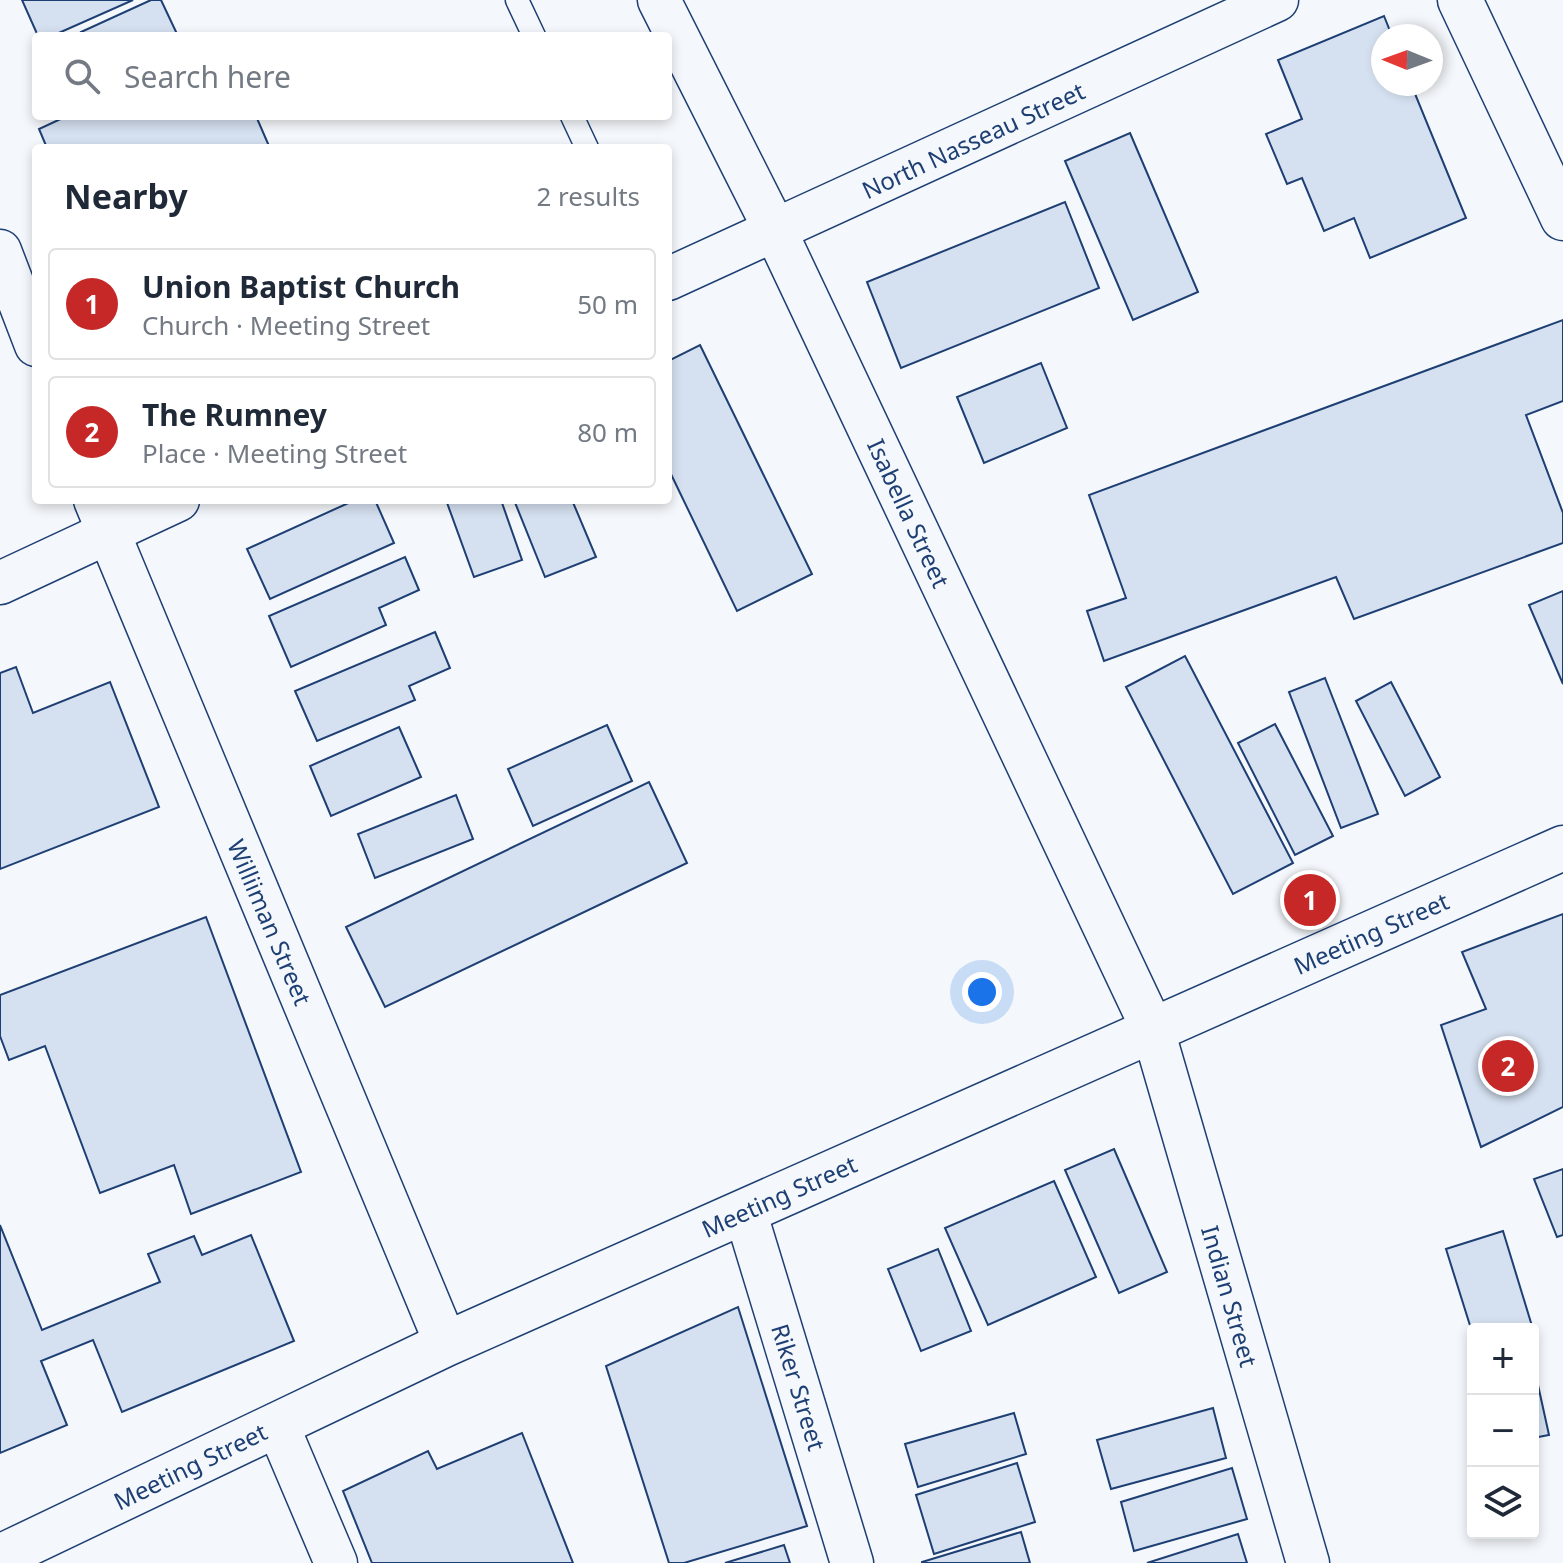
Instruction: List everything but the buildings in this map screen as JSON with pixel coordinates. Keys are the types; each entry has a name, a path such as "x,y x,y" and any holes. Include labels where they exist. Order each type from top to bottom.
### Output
{"main road":[{"path":"1460,0 1563,218"},
{"name":"Meeting Street","path":"0,1557 446,1344 1563,848"}],"street":[{"name":"Isabella Street","path":"659,0 775,230 1153,1030"},
{"name":"North Nasseau Street","path":"672,277 1277,0"},
{"path":"0,251 32,335"},
{"path":"0,583 102,516 159,504"},
{"name":"Williiman Street","path":"102,516 446,1344"},
{"name":"Indian Street","path":"1153,1030 1308,1563"},
{"name":"Riker Street","path":"745,1211 852,1563"},
{"path":"277,1424 336,1563"}],"lane":[{"path":"517,0 532,32"},
{"path":"574,120 585,144"}],"place":[{"name":"Union Baptist Church","path":"1310,900"},
{"name":"The Rumney","path":"1508,1066"}]}
